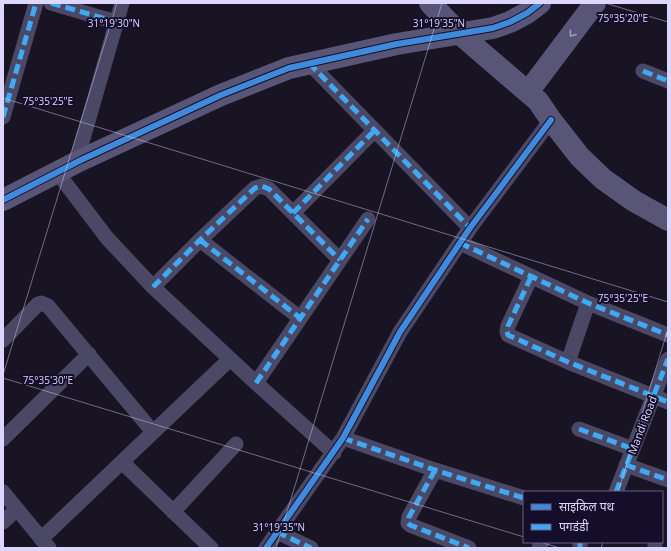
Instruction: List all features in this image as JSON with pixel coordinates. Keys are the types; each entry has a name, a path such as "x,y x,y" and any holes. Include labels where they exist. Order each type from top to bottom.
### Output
{"street":[{"path":"3,117 36,3"},
{"path":"50,3 116,22"},
{"path":"122,3 66,167 107,238 154,287 230,359 334,453"},
{"path":"430,3 460,34 538,101 580,157 603,179 634,201 668,220"},
{"path":"3,200 66,167 221,95 289,68 397,44 493,28 510,22 527,13 540,3"},
{"path":"528,92 595,3"},
{"path":"309,63 470,228"},
{"path":"643,71 668,81"},
{"path":"266,548 334,453 400,332 470,228 551,120"},
{"path":"293,213 374,131"},
{"path":"154,287 200,240 255,188 262,186 269,188 340,260"},
{"path":"256,383 368,219"},
{"path":"200,240 300,318"},
{"path":"460,243 531,278 668,335"},
{"path":"531,278 508,326 508,335 568,362 668,402"},
{"path":"3,340 38,304 42,303 48,306 153,432"},
{"path":"568,362 588,303"},
{"path":"3,439 89,354"},
{"path":"3,492 45,543 122,462 230,359"},
{"name":"Mandi Road","path":"616,491 668,359"},
{"path":"579,429 633,448"},
{"path":"343,438 435,470 523,498"},
{"path":"174,512 236,444"},
{"path":"122,462 210,548"},
{"path":"626,465 668,480"},
{"path":"435,470 409,517 408,523 469,548"},
{"path":"3,522 17,510"},
{"path":"277,532 311,548"}],"marked path":[{"path":"3,117 36,3"},
{"path":"51,3 116,22"},
{"path":"309,63 470,228"},
{"path":"643,71 668,81"},
{"path":"293,213 374,131"},
{"path":"153,287 255,188 262,186 269,189 340,260"},
{"path":"256,383 368,219"},
{"path":"200,240 300,318"},
{"path":"460,243 588,303 668,335"},
{"path":"531,277 508,326 508,335 568,362 668,402"},
{"path":"616,491 668,359"},
{"path":"579,429 633,449"},
{"path":"343,438 435,470 523,498"},
{"path":"626,465 668,480"},
{"path":"435,470 409,517 408,523 469,548"},
{"path":"277,532 311,548"},
{"path":"580,543 580,548"}],"cycle path":[{"path":"3,200 81,160 221,95 289,68 397,44 493,28 510,22 527,13 540,3"},
{"path":"266,548 343,438 400,332 470,228 551,120"}]}
